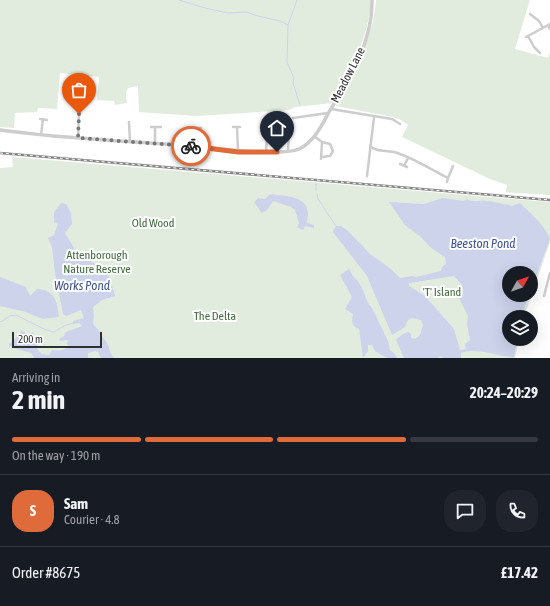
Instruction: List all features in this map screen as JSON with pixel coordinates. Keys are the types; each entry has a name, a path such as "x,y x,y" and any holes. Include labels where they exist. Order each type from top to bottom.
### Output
{"street":[{"name":"Meadow Lane","path":"288,151 300,148 314,136 352,74 370,25 372,0"},
{"path":"530,14 539,21 543,28"},
{"path":"540,53 527,37 549,25 550,29"},
{"path":"78,138 80,91"},
{"path":"293,118 297,115 330,111 374,116 392,120 400,124"},
{"path":"367,176 374,116"},
{"path":"41,135 43,119"},
{"path":"129,122 130,143"},
{"path":"155,144 153,127 161,127"},
{"path":"238,152 235,127 240,127"},
{"path":"187,128 201,128"},
{"path":"196,147 197,128"},
{"path":"0,130 41,135 196,147 238,152 288,151 289,132"},
{"path":"266,152 267,136"},
{"path":"314,136 322,142 330,144 333,151 330,156 321,158 322,142"},
{"path":"370,146 373,149 392,151 448,178"},
{"path":"404,166 408,158"},
{"path":"400,164 407,167"},
{"path":"448,182 453,166"},
{"path":"544,296 550,273"}],"green space":[{"path":"0,0 371,0 367,27 363,41 334,103 295,107 289,110 196,116 139,112 138,86 128,88 126,94 127,103 115,105 114,101 97,100 99,77 60,73 57,109 38,108 37,112 15,113 14,128 0,127"},
{"path":"376,0 530,0 515,49 548,58 550,52 550,195 506,192 507,185 490,179 402,137 408,125 401,120 393,117 336,106 367,42"},
{"name":"Attenborough Nature Reserve","path":"12,157 550,202 550,242 538,277 538,266 502,266 502,302 529,302 526,310 502,310 502,346 518,346 515,358 0,358 0,168 13,167"}],"water":[{"path":"270,194 287,196 303,203 307,207 307,223 314,225 314,228 305,226 303,230 297,227 299,223 295,210 291,207 273,201 267,210 262,213 254,202 258,198 265,199"},
{"name":"Beeston Pond","path":"443,198 464,201 467,199 474,201 489,201 511,206 520,203 537,220 550,239 538,271 538,266 502,266 502,302 526,302 524,310 502,310 502,346 516,346 514,357 467,351 461,353 461,358 443,358 441,356 438,358 404,358 396,340 403,334 409,332 411,334 411,338 415,339 420,335 423,325 421,320 412,318 408,320 405,327 392,335 367,276 333,232 336,226 341,226 348,231 370,254 391,269 400,278 412,276 416,277 441,271 442,267 446,264 445,257 430,247 421,237 405,225 389,202 424,204","holes":["454,276 462,285 463,291 457,294 468,316 467,324 470,340 465,344 466,349 460,350 454,329 425,296 409,286 409,283"]},
{"name":"Works Pond","path":"61,203 66,204 71,213 72,224 65,233 76,251 108,271 115,296 102,300 93,307 93,324 101,333 114,358 101,358 98,352 95,351 88,353 88,358 34,358 31,353 9,345 21,331 25,332 27,336 33,332 38,341 37,349 42,354 49,355 52,350 66,349 68,345 66,343 69,341 60,341 59,339 64,336 66,332 82,326 79,323 73,324 73,321 84,318 81,310 66,316 63,314 55,273 52,247 48,238 54,235 58,224 54,222 54,212"},
{"path":"349,269 363,290 368,303 372,308 388,341 390,350 397,358 388,358 383,356 375,351 372,345 368,345 368,351 363,358 359,329 354,326 352,321 353,314 345,309 352,297 340,275"},
{"name":"Works Pond","path":"0,277 26,287 30,296 37,289 51,294 56,301 59,317 43,319 26,312 0,306"}],"waterway":[{"path":"179,0 228,13 246,12 280,21 288,25"},
{"path":"297,0 288,25 287,62 294,78 293,83 300,105"},
{"path":"316,185 316,191"},
{"path":"317,194 318,199 336,226"},
{"path":"0,321 1,322 10,316 16,315 46,330 54,332 73,323"}],"railway":[{"path":"0,153 550,200"}],"way so far":[{"path":"79,114 78,138 142,144 191,146"}],"route":[{"path":"191,146 238,152 277,152"}],"park label":[{"name":"Old Wood","path":"153,223"},
{"name":"'T' Island","path":"442,292"},
{"name":"The Delta","path":"215,316"}]}
